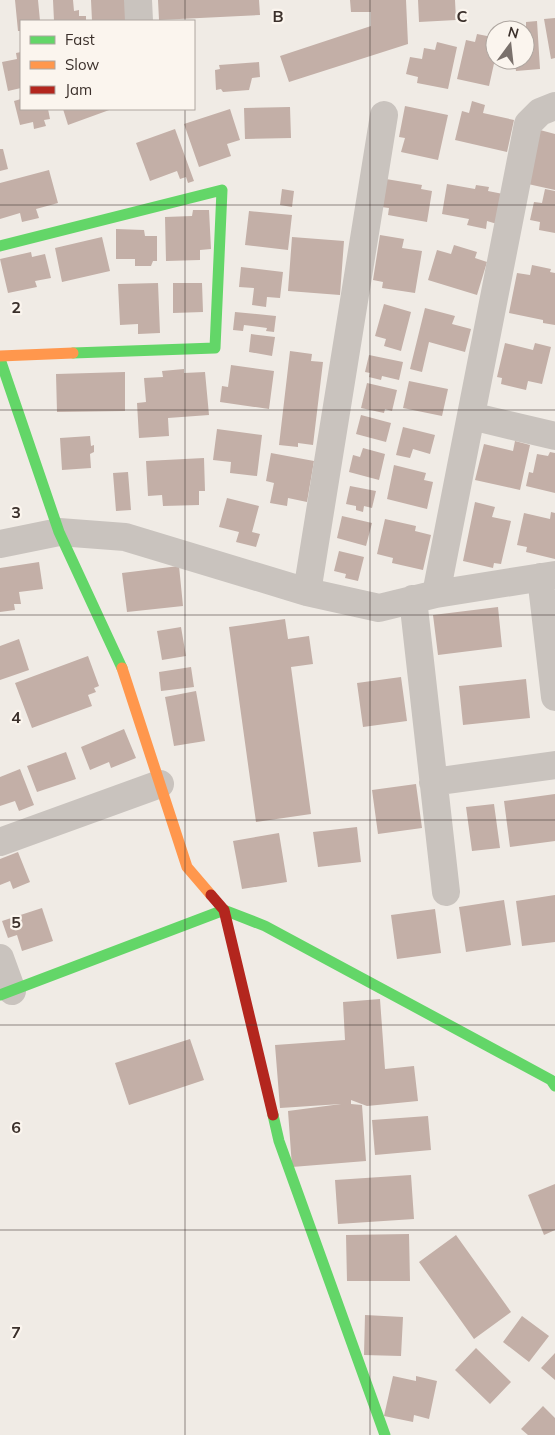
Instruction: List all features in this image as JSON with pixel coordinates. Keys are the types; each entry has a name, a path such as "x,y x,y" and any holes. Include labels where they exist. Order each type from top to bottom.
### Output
{"street":[{"path":"138,0 139,20"},
{"path":"446,892 433,782 425,597 471,416 528,124 540,112 555,106"},
{"path":"306,592 384,115"},
{"path":"0,246 222,190 215,348 0,357 5,388 59,532 120,663 188,867 224,910 279,1141 385,1435"},
{"path":"471,416 555,436"},
{"path":"0,544 59,532 125,537 306,592 379,608 425,597 548,576 555,697"},
{"path":"433,782 555,765"},
{"path":"0,842 160,784"},
{"path":"0,958 6,993 224,910 265,926 551,1080 555,1086"}],"building":[{"path":"15,0 38,0 40,20 20,20 20,31 18,31"},
{"path":"53,0 73,0 74,11 79,10 79,16 86,16 86,20 54,20"},
{"path":"91,0 125,0 127,20 92,20"},
{"path":"158,0 259,0 260,15 159,20"},
{"path":"350,0 406,0 408,44 289,82 280,56 371,26 371,12 351,12"},
{"path":"418,0 455,0 456,20 419,22"},
{"path":"555,18 555,58 551,59 544,19"},
{"path":"535,21 537,21 540,69 535,69"},
{"path":"477,34 485,36 485,70 493,70 489,86 457,79 466,40 475,42"},
{"path":"437,42 457,47 448,89 417,83 418,77 406,74 410,57 422,59 424,48 435,50"},
{"path":"20,52 20,88 8,91 2,62 17,59 16,53"},
{"path":"259,62 260,77 252,78 249,90 223,92 221,89 216,90 215,70 220,69 219,65"},
{"path":"20,99 20,110 48,110 50,119 44,120 46,126 34,129 33,122 20,125 14,101"},
{"path":"472,101 485,105 483,113 514,120 507,152 455,140 462,111 469,113"},
{"path":"405,106 448,115 438,160 401,152 405,138 399,137"},
{"path":"290,107 291,138 245,139 244,108"},
{"path":"230,109 240,140 227,144 231,156 199,167 184,124"},
{"path":"63,110 109,110 68,125"},
{"path":"175,129 194,181 188,183 186,177 180,179 177,171 150,181 136,143"},
{"path":"540,130 555,134 555,190 528,184"},
{"path":"0,149 3,149 8,169 0,171"},
{"path":"49,170 58,203 36,209 39,218 22,222 20,213 0,219 0,183"},
{"path":"386,179 422,185 421,189 432,191 427,222 388,215 389,208 381,207"},
{"path":"447,184 475,189 476,185 489,187 488,191 503,194 497,224 487,221 486,229 467,225 469,219 442,214"},
{"path":"282,189 294,191 292,207 280,205"},
{"path":"545,189 555,191 555,233 539,230 540,222 530,220 534,202 542,203"},
{"path":"193,210 209,210 211,249 200,250 200,260 166,261 165,217 192,216"},
{"path":"249,211 292,215 288,250 245,245"},
{"path":"116,229 144,230 145,236 157,236 157,261 153,261 151,266 135,266 135,259 116,259"},
{"path":"380,235 404,239 402,248 422,251 415,293 382,288 383,282 373,280"},
{"path":"102,237 110,271 62,282 55,248"},
{"path":"292,237 344,241 340,295 288,291"},
{"path":"454,245 477,252 475,258 487,262 477,295 428,280 437,250 451,254"},
{"path":"31,252 32,257 45,254 51,278 35,281 37,287 8,293 0,259"},
{"path":"532,265 551,269 550,272 555,273 555,325 543,323 543,320 509,313 517,273 530,275"},
{"path":"241,267 283,272 280,298 267,297 266,307 252,305 254,288 239,287"},
{"path":"158,283 160,333 138,334 138,324 120,325 118,284"},
{"path":"173,283 202,283 203,312 173,313"},
{"path":"384,304 411,312 401,351 384,346 386,339 375,336"},
{"path":"425,308 455,316 452,324 471,329 465,352 429,342 422,372 410,369"},
{"path":"235,312 276,316 274,332 266,331 267,328 244,325 243,331 233,330"},
{"path":"251,334 275,337 272,356 249,352"},
{"path":"505,343 533,350 535,343 551,347 542,384 528,381 526,390 501,384 502,378 497,377"},
{"path":"290,351 312,354 311,361 323,362 313,445 298,443 298,447 279,445"},
{"path":"369,355 403,362 399,380 382,376 381,380 369,377 370,373 365,372"},
{"path":"231,365 274,371 269,409 220,402 222,386 228,387"},
{"path":"184,369 184,373 205,372 209,415 168,418 169,436 139,438 137,403 146,402 144,378 163,377 162,371"},
{"path":"125,372 125,411 57,412 56,374"},
{"path":"409,381 448,389 442,416 403,408"},
{"path":"367,383 397,390 392,411 385,409 384,413 361,408"},
{"path":"361,415 391,423 386,442 356,434"},
{"path":"403,427 435,435 430,454 413,449 410,458 396,455"},
{"path":"217,429 262,435 257,476 230,473 231,462 213,460"},
{"path":"90,436 91,446 94,445 94,452 90,454 91,468 62,470 60,438"},
{"path":"515,441 530,445 520,490 475,480 484,444 513,451"},
{"path":"363,448 385,454 379,480 349,472 353,455 360,457"},
{"path":"550,452 555,453 555,493 526,486 529,472 533,473 537,454 548,456"},
{"path":"271,453 314,461 307,502 288,498 287,506 270,503 274,483 266,481"},
{"path":"204,458 205,491 199,491 199,505 163,506 162,495 148,496 146,461"},
{"path":"394,465 426,473 424,480 433,482 427,509 387,499"},
{"path":"128,472 131,510 116,511 113,473"},
{"path":"350,486 376,491 372,508 364,506 363,512 356,510 356,506 346,504"},
{"path":"227,498 259,506 252,532 260,534 256,547 236,542 239,532 219,527"},
{"path":"475,502 495,507 492,517 511,521 501,564 494,563 493,568 463,561"},
{"path":"551,512 555,513 555,559 526,552 527,547 517,545 524,513 550,519"},
{"path":"342,516 372,523 366,546 337,538"},
{"path":"385,519 416,526 415,531 431,535 423,570 392,563 393,558 377,554"},
{"path":"339,551 364,557 358,581 345,578 346,574 334,571"},
{"path":"39,562 43,589 19,592 21,604 14,604 15,610 0,612 0,568"},
{"path":"179,566 183,606 127,612 122,573"},
{"path":"498,607 502,647 438,655 433,615"},
{"path":"285,619 288,639 309,636 313,664 291,667 311,814 256,822 229,627"},
{"path":"181,627 186,656 162,660 157,631"},
{"path":"19,639 29,670 0,680 0,646"},
{"path":"88,656 99,686 94,688 96,692 88,695 92,706 32,728 15,683"},
{"path":"191,667 194,687 161,691 159,672"},
{"path":"401,677 407,721 363,727 357,683"},
{"path":"526,679 530,718 463,725 459,686"},
{"path":"196,691 205,741 174,746 165,697"},
{"path":"124,729 136,758 111,768 109,762 90,770 81,747"},
{"path":"66,752 76,779 37,792 27,766"},
{"path":"20,769 34,805 19,811 15,801 0,806 0,777"},
{"path":"416,784 422,828 378,834 372,790"},
{"path":"555,794 555,841 510,847 504,801"},
{"path":"494,804 500,848 472,851 466,807"},
{"path":"357,827 361,862 318,867 313,832"},
{"path":"279,833 287,882 242,889 233,841"},
{"path":"18,852 30,882 13,889 10,881 0,885 0,859"},
{"path":"555,895 555,942 522,946 516,901"},
{"path":"504,900 511,945 466,952 459,907"},
{"path":"42,908 53,941 22,951 17,935 8,938 2,921"},
{"path":"435,909 441,953 397,959 391,915"},
{"path":"380,999 385,1069 414,1066 418,1101 367,1106 351,1100 351,1104 362,1105 366,1161 292,1167 288,1111 341,1104 280,1108 275,1045 345,1040 343,1002"},
{"path":"190,1039 204,1080 129,1105 115,1063"},
{"path":"428,1116 431,1150 375,1155 372,1120"},
{"path":"411,1175 414,1219 338,1224 335,1180"},
{"path":"555,1184 555,1230 544,1235 528,1195"},
{"path":"409,1234 410,1281 347,1281 346,1235"},
{"path":"456,1235 511,1312 474,1339 419,1262"},
{"path":"365,1315 403,1317 401,1356 364,1355"},
{"path":"522,1316 549,1336 529,1362 503,1342"},
{"path":"476,1348 511,1382 490,1404 455,1370"},
{"path":"555,1353 555,1380 541,1368"},
{"path":"393,1376 416,1381 416,1376 437,1381 429,1419 414,1415 413,1422 384,1416"},
{"path":"543,1406 555,1418 555,1435 528,1435 521,1429"}],"traffic: fast":[{"path":"0,246 222,190 215,348 73,353"},
{"path":"0,359 59,532 122,668"},
{"path":"0,995 224,910 265,926 551,1080 555,1086"},
{"path":"273,1115 279,1141 385,1435"}],"traffic: slow":[{"path":"0,356 73,353"},
{"path":"122,668 187,867 211,895"}],"traffic: jam":[{"path":"211,895 224,910 273,1115"}]}
